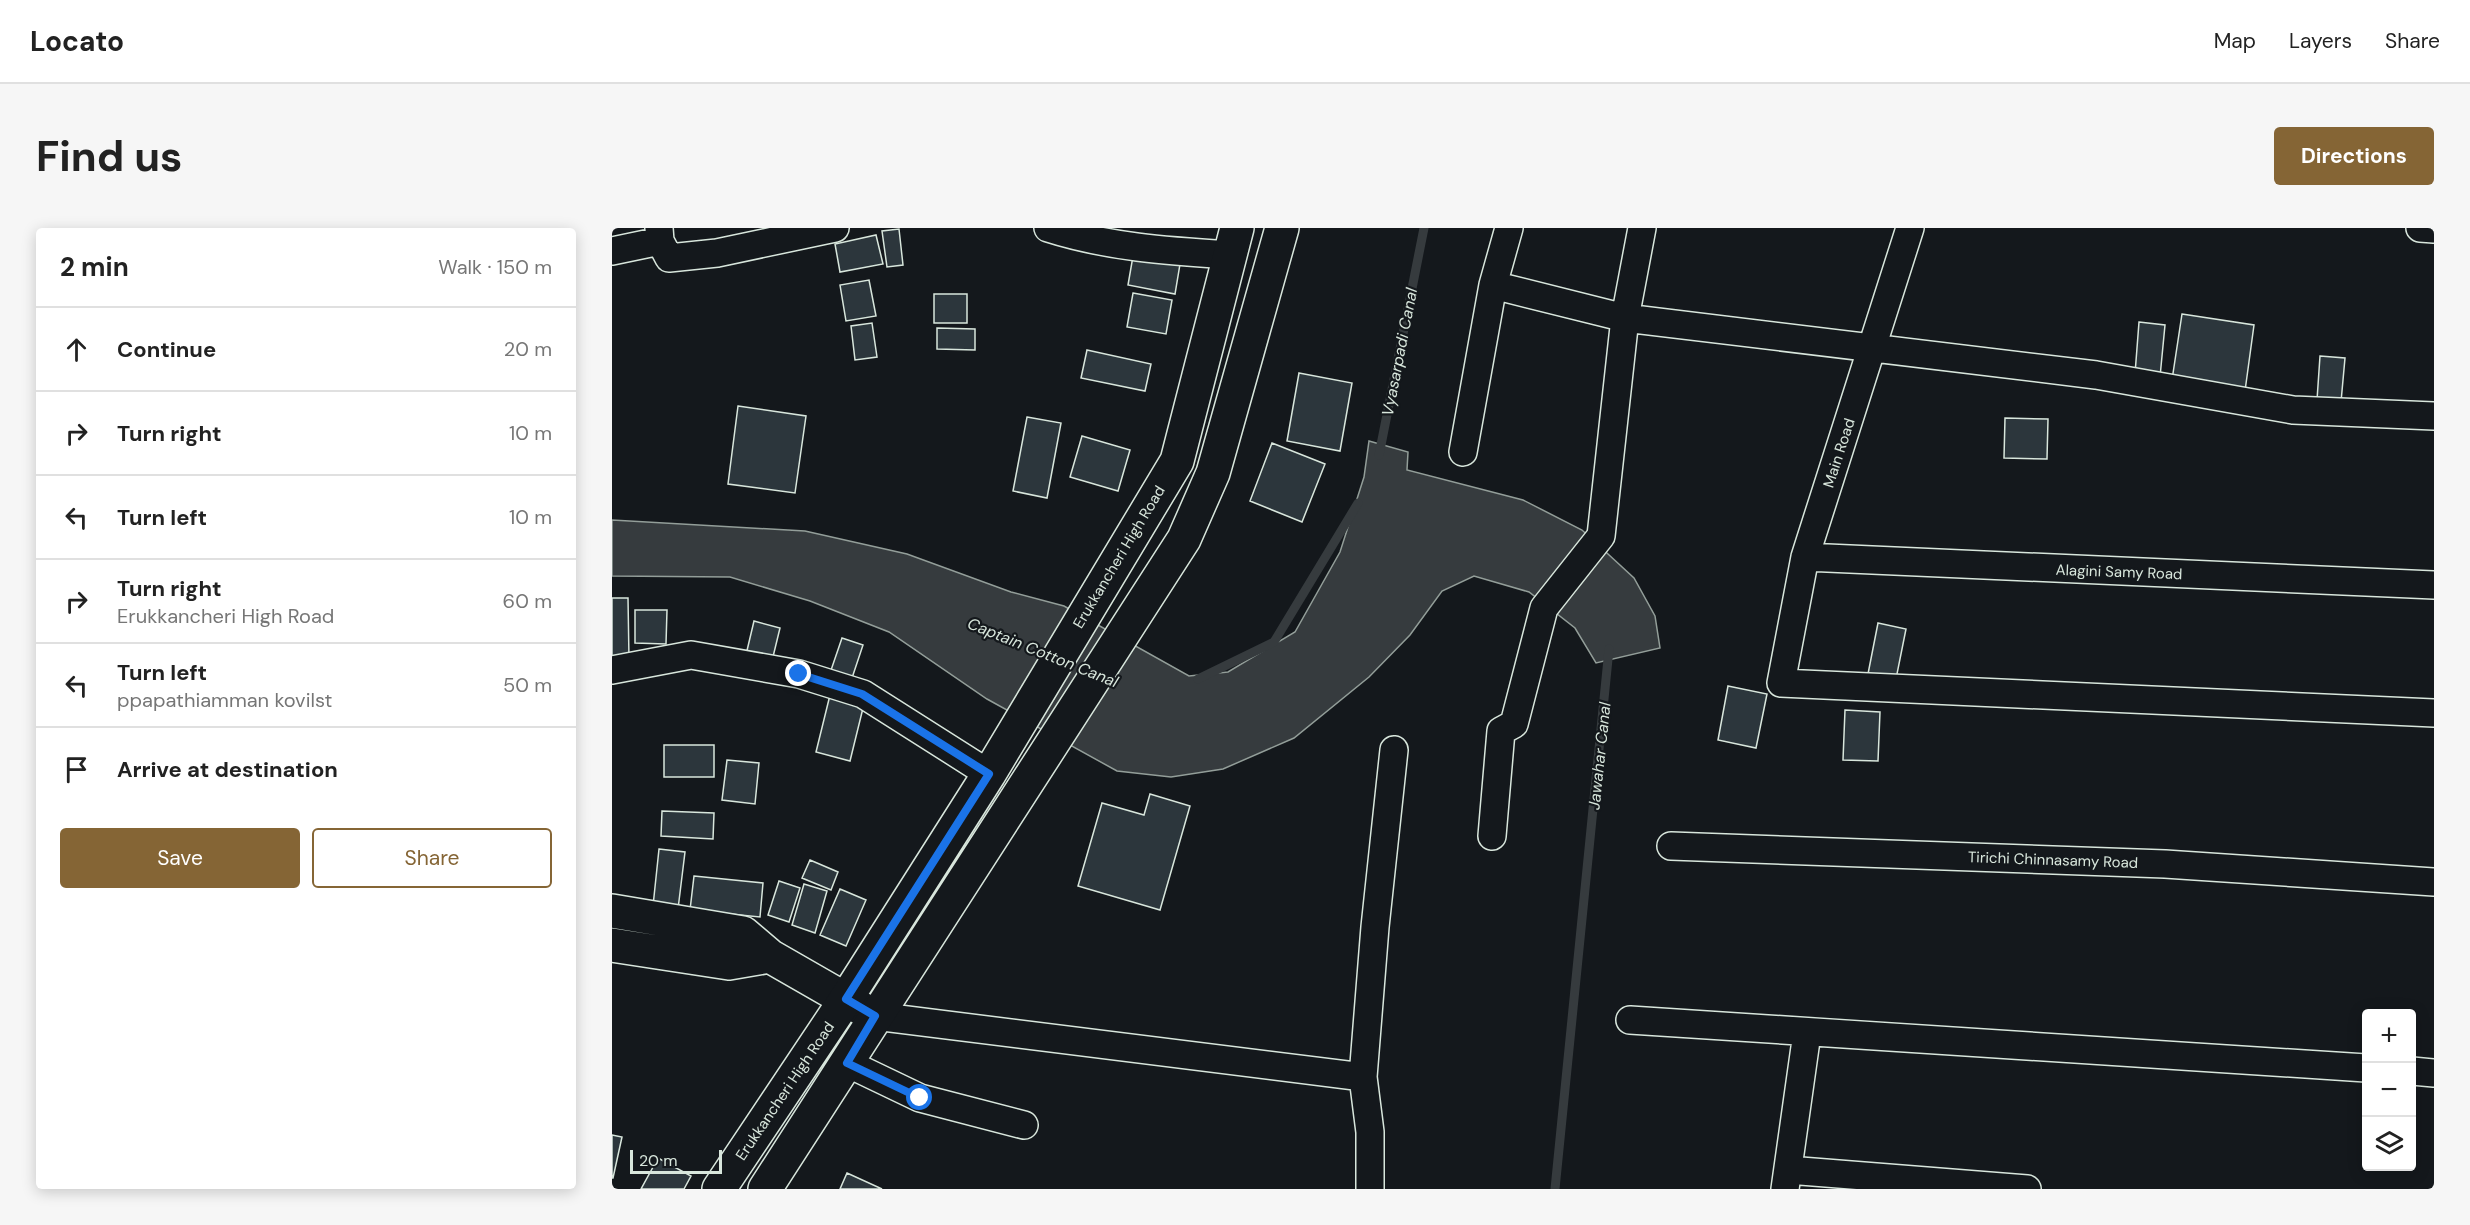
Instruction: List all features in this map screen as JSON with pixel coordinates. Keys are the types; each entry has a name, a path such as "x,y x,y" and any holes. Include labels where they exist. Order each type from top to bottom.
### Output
{"main road":[{"path":"765,1189 1184,539 1213,473 1282,228"},
{"name":"Erukkancheri High Road","path":"719,1189 846,999 993,766 1177,461 1233,241"},
{"path":"612,911 743,933 770,956 875,1016"},
{"path":"612,945 729,963 770,956"}],"street":[{"path":"612,251 659,234 669,258 717,253 835,228"},
{"path":"1048,228 1085,240 1155,251 1233,241"},
{"path":"1463,452 1493,285 1509,228"},
{"path":"1492,836 1501,731 1514,724 1544,610 1601,536 1625,318 1642,228"},
{"name":"Main Road","path":"1910,228 1805,557 1781,682 2434,713"},
{"path":"2420,228 2434,229"},
{"path":"1493,285 1625,318 2096,375 2293,410 2434,416"},
{"name":"Alagini Samy Road","path":"1805,557 2434,585"},
{"path":"612,670 691,655 799,674 862,694 993,766"},
{"path":"1370,1189 1370,1132 1363,1077 1375,927 1394,750"},
{"name":"Tirichi Chinnasamy Road","path":"1671,846 2165,864 2434,882"},
{"path":"875,1016 1363,1077"},
{"path":"1630,1020 2362,1068"},
{"path":"1807,1033 1786,1180 2027,1189"},
{"path":"847,1063 920,1098 1024,1125"},
{"path":"2416,1071 2434,1073"}],"water":[{"path":"1369,441 1408,452 1407,470 1523,500 1582,530 1634,578 1655,616 1660,648 1596,663 1575,628 1529,592 1474,576 1442,591 1410,635 1369,677 1294,738 1223,769 1171,777 1117,771 987,699 889,632 810,601 730,577 612,576 612,520 805,531 907,554 1011,592 1064,606 1189,676 1228,672 1295,632 1340,552 1364,477"}],"building":[{"path":"899,229 903,265 887,267 882,231"},
{"path":"876,235 883,264 840,272 835,244"},
{"path":"1133,256 1180,264 1175,294 1128,285"},
{"path":"869,280 876,316 846,321 840,285"},
{"path":"1133,293 1172,300 1166,334 1127,327"},
{"path":"934,294 967,294 967,323 934,323"},
{"path":"2182,314 2254,325 2245,391 2172,380"},
{"path":"2139,322 2165,325 2160,377 2135,374"},
{"path":"872,323 877,357 855,360 851,326"},
{"path":"937,328 975,329 975,350 937,349"},
{"path":"1087,350 1151,364 1145,391 1081,378"},
{"path":"2320,356 2345,358 2341,402 2317,400"},
{"path":"1299,373 1352,383 1340,451 1287,441"},
{"path":"738,406 806,416 795,493 728,484"},
{"path":"1027,417 1061,423 1047,498 1013,491"},
{"path":"2005,418 2048,419 2047,459 2004,458"},
{"path":"1082,436 1130,450 1118,491 1070,477"},
{"path":"1272,443 1325,464 1302,522 1250,501"},
{"path":"612,598 628,598 629,659 612,660"},
{"path":"635,610 667,610 666,644 635,643"},
{"path":"754,621 780,628 771,665 745,659"},
{"path":"1878,623 1906,629 1895,684 1867,679"},
{"path":"842,638 863,645 850,684 829,676"},
{"path":"1728,686 1767,694 1756,748 1718,740"},
{"path":"830,695 864,704 850,761 816,752"},
{"path":"1845,710 1880,712 1878,761 1843,760"},
{"path":"664,745 714,745 714,777 664,777"},
{"path":"727,760 759,763 755,804 722,800"},
{"path":"1150,794 1190,806 1160,910 1078,886 1102,803 1144,815"},
{"path":"662,811 714,813 713,839 661,836"},
{"path":"659,849 685,852 678,909 653,906"},
{"path":"810,860 838,872 831,890 802,878"},
{"path":"694,876 763,883 760,917 690,910"},
{"path":"779,881 800,888 789,922 768,915"},
{"path":"804,884 827,891 815,933 792,925"},
{"path":"840,889 866,900 846,946 820,935"},
{"path":"612,1135 622,1137 613,1178 612,1178"},
{"path":"658,1158 691,1176 684,1189 641,1189"},
{"path":"847,1173 882,1189 840,1189"}],"waterway":[{"name":"Vyasarpadi Canal","path":"1379,455 1424,228"},
{"name":"Captain Cotton Canal","path":"1198,679 1274,642 1358,503"},
{"name":"Jawahar Canal","path":"1555,1189 1609,649"}],"route":[{"path":"799,674 862,694 989,774 846,999 875,1016 847,1063 920,1098"}]}
